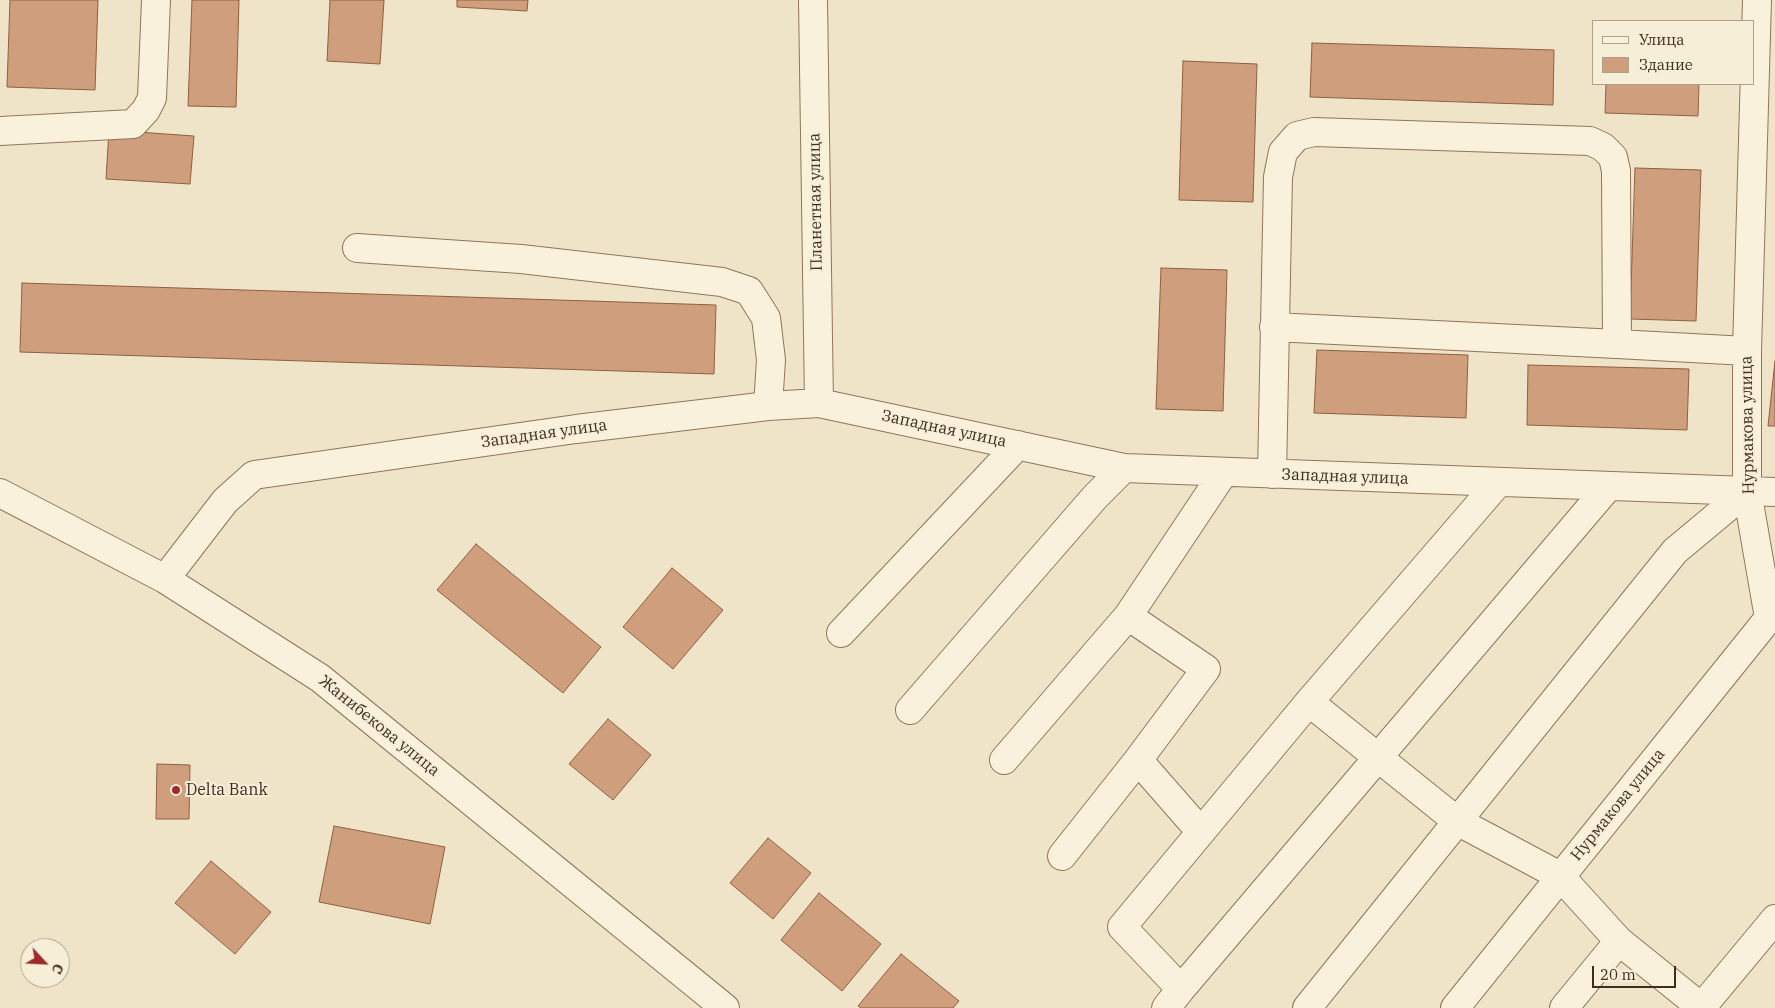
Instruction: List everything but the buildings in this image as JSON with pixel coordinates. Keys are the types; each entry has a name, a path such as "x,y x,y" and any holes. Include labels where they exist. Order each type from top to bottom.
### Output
{"street":[{"path":"0,131 133,124 146,110 152,98 156,0"},
{"name":"Планетная улица","path":"813,0 819,403"},
{"name":"Нурмакова улица","path":"1755,70 1757,0"},
{"name":"Нурмакова улица","path":"1454,1008 1769,618 1747,491 1747,351 1755,85"},
{"path":"1272,474 1278,177 1283,152 1297,136 1314,132 1590,141 1603,147 1613,157 1616,171 1617,344"},
{"path":"358,248 521,259 722,282 749,291 766,318 771,360 768,406"},
{"path":"1274,327 1747,351"},
{"name":"Западная улица","path":"165,579 225,501 254,475 576,429 768,406 819,403 1124,468 1497,484 1775,492"},
{"path":"841,632 1018,445"},
{"path":"910,710 1095,497 1124,468"},
{"path":"1004,760 1128,616 1224,472"},
{"path":"1497,484 1310,702 1122,927 1173,999 1608,488"},
{"path":"1307,1008 1675,551 1747,491"},
{"name":"Жанибекова улица","path":"0,493 165,579 320,678 725,1008"},
{"path":"1062,856 1138,760 1206,669 1128,616"},
{"path":"1310,702 1457,821 1560,876 1619,941 1701,1008 1775,919"},
{"path":"1138,760 1201,832"},
{"path":"1564,1008 1619,941"}],"place":[{"name":"Delta Bank","path":"176,790"}]}
